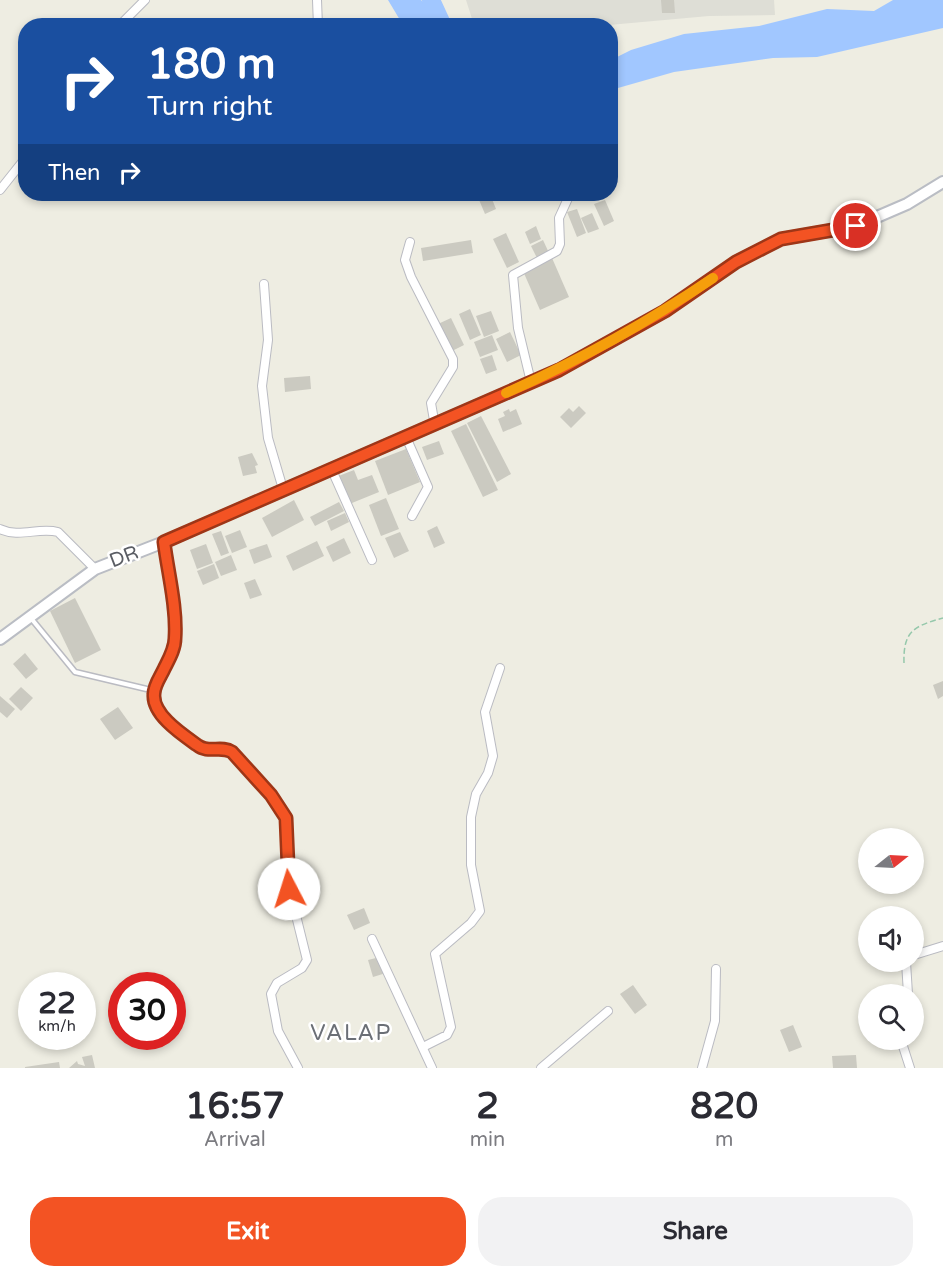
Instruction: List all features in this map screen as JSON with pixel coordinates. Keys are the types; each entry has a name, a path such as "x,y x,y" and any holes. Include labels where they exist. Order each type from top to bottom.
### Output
{"street":[{"path":"127,18 145,0"},
{"path":"317,0 318,18"},
{"path":"0,190 18,167"},
{"name":"DR","path":"0,639 95,569 164,542 331,468 435,426 559,370 665,311 736,262 781,239 856,226 907,204 943,182"},
{"path":"531,382 518,328 513,275 557,251 560,244 559,218 567,201"},
{"path":"410,242 405,260 411,277 453,359 453,367 431,403 435,426"},
{"path":"264,284 268,340 262,386 268,438 283,489"},
{"path":"406,437 428,487 412,516"},
{"path":"331,468 372,560"},
{"path":"0,529 11,533 50,530 58,532 95,569"},
{"path":"164,542 175,637 172,653 155,691 155,703 168,721 202,748 232,752 271,795 286,818 287,879 307,960 302,969 277,984 271,994 278,1031 298,1068"},
{"path":"423,1047 447,1035 451,1027 435,954 480,911 471,865 471,817 476,794 488,773 493,756 485,712 500,668"},
{"path":"372,939 432,1068"},
{"path":"924,952 943,946"},
{"path":"702,1068 715,1022 716,969"},
{"path":"541,1068 608,1011"},
{"path":"904,1050 910,1068"}],"lane":[{"path":"29,617 75,672 155,691"}],"path":[{"path":"904,663 904,644 908,635 920,626 943,618"}],"shaded area":[{"path":"466,0 774,0 775,15 709,16 618,24 618,18 472,18"}],"water":[{"path":"388,0 421,0 432,11 446,18 399,18"},
{"path":"893,0 943,0 943,28 817,57 773,58 674,72 618,88 618,56 631,50 684,34 759,26 827,9 874,11"}],"building":[{"path":"661,0 674,0 675,13 662,13"},
{"path":"480,201 493,201 496,209 485,214"},
{"path":"605,201 614,221 604,226 594,204"},
{"path":"577,209 586,233 577,237 567,212"},
{"path":"592,213 599,229 588,233 581,218"},
{"path":"536,226 541,239 530,244 525,232"},
{"path":"506,233 519,262 507,268 493,239"},
{"path":"471,240 473,253 423,261 421,248"},
{"path":"543,240 549,253 537,258 531,246"},
{"path":"552,258 569,297 540,310 523,271"},
{"path":"470,309 481,335 470,340 459,314"},
{"path":"491,311 499,331 484,337 476,316"},
{"path":"451,318 464,345 452,351 438,324"},
{"path":"510,332 521,355 507,362 496,339"},
{"path":"492,335 498,350 480,357 474,342"},
{"path":"492,355 497,370 486,374 480,359"},
{"path":"310,376 311,389 285,392 284,378"},
{"path":"579,406 586,413 571,428 560,417 569,408 573,412"},
{"path":"509,409 510,412 516,409 522,424 503,432 498,419 505,416 503,412"},
{"path":"481,416 511,474 497,482 467,423"},
{"path":"466,424 498,490 483,497 451,431"},
{"path":"439,441 444,454 427,460 422,447"},
{"path":"406,449 420,482 388,495 375,461"},
{"path":"252,453 258,465 255,466 257,473 243,476 238,457"},
{"path":"354,470 358,480 372,475 379,492 347,505 336,477"},
{"path":"386,498 399,529 381,536 369,505"},
{"path":"294,500 304,520 272,537 262,518"},
{"path":"339,502 344,511 315,526 310,517"},
{"path":"345,513 349,522 331,531 327,521"},
{"path":"437,526 445,543 434,548 427,531"},
{"path":"240,530 247,547 232,553 225,536"},
{"path":"221,531 229,553 221,556 212,534"},
{"path":"400,532 409,551 394,558 385,538"},
{"path":"344,538 351,553 333,562 326,547"},
{"path":"317,541 324,556 293,571 286,556"},
{"path":"206,544 213,563 197,569 190,550"},
{"path":"267,544 272,557 254,564 249,550"},
{"path":"231,555 237,570 221,576 215,562"},
{"path":"214,564 219,578 203,585 197,571"},
{"path":"255,579 262,595 250,599 244,583"},
{"path":"75,598 101,650 75,663 50,611"},
{"path":"25,653 38,669 26,679 13,664"},
{"path":"943,681 943,696 938,699 933,685"},
{"path":"21,687 33,698 21,711 9,699"},
{"path":"0,696 15,709 7,718 0,712"},
{"path":"118,707 133,728 115,740 100,719"},
{"path":"364,908 370,923 354,930 347,915"},
{"path":"380,957 386,973 373,977 368,960"},
{"path":"633,985 647,1005 635,1014 620,994"},
{"path":"793,1025 802,1047 789,1052 780,1030"},
{"path":"92,1055 95,1068 69,1068 77,1061 78,1064 85,1066 82,1057"},
{"path":"856,1055 857,1068 833,1068 832,1056"},
{"path":"59,1062 60,1068 25,1068 25,1067"}],"waterway":[{"path":"431,0 439,18"}],"slow traffic":[{"path":"506,393 559,370 665,311 713,278"}],"district":[{"name":"VALAP","path":"351,1033"}],"route":[{"path":"289,889 285,847 286,818 267,790 232,752 223,749 206,750 198,746 168,721 155,703 153,695 156,685 172,653 175,637 164,542 331,468 435,426 559,370 665,311 736,262 781,239 856,226"}]}
